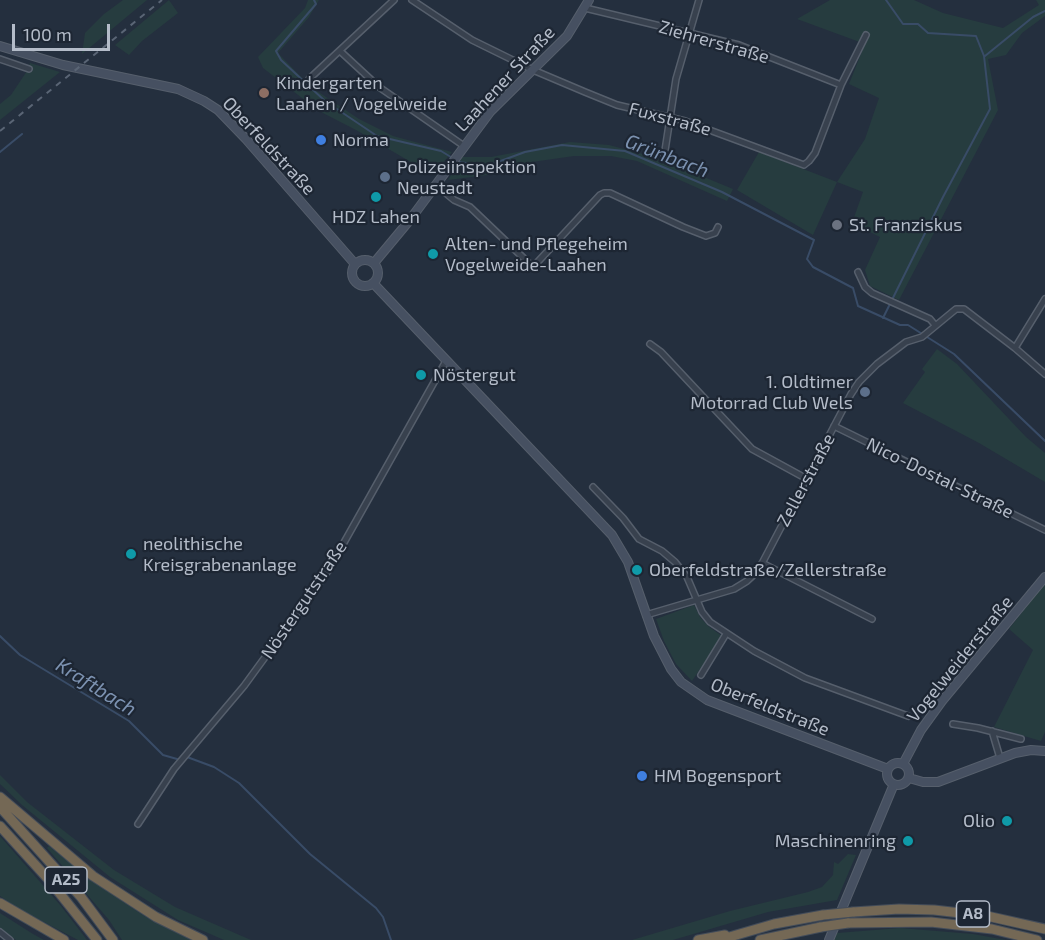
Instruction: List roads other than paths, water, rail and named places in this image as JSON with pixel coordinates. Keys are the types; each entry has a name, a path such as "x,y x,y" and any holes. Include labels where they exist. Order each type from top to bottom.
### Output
{"highway":[{"path":"0,797 93,876 156,916 203,940"},
{"name":"A25","path":"0,807 81,897 113,940"},
{"name":"A25","path":"0,826 49,880 97,940"},
{"path":"0,903 61,938"},
{"name":"A8","path":"719,940 748,931 823,915 899,909 987,916 1045,930"},
{"name":"A8","path":"760,940 848,923 931,922 992,929 1037,940"},
{"path":"698,940 748,931"}],"main road":[{"name":"Laahener Straße","path":"374,263 490,112 567,36 589,0"},
{"name":"Oberfeldstraße","path":"0,46 74,67 178,89 218,110 355,264 352,273 357,283 362,285 373,283 612,535 623,549 654,636 671,669 693,692 888,770"},
{"path":"355,264 364,260 374,263 378,273 373,283"},
{"name":"Vogelweiderstraße","path":"903,764 916,739 942,701 1045,577"},
{"path":"909,778 923,782 938,782 1000,758 1031,750 1045,751"},
{"path":"893,764 903,764 909,771 909,778 903,784 894,784 888,776 888,770 893,764"},
{"path":"829,940 894,784"}],"street":[{"path":"309,79 394,0"},
{"name":"Fuxstraße","path":"412,0 472,40 533,70 617,105 670,117 724,134 804,165 815,153 841,85 866,35"},
{"path":"664,157 676,78 699,0"},
{"name":"Ziehrerstraße","path":"585,8 739,45 841,85"},
{"path":"340,51 379,87 464,146"},
{"path":"0,59 29,69"},
{"path":"436,185 454,200 470,207 533,267 604,193 610,193 706,236 715,233 718,226"},
{"path":"858,272 865,287 884,300 930,320 935,325"},
{"path":"1045,300 1015,348 1045,374"},
{"name":"Zellerstraße","path":"697,600 742,585 758,571 851,394 868,372 906,342 925,335 956,309 964,309 1015,348"},
{"path":"650,344 661,352 752,449 807,479"},
{"name":"Nöstergutstraße","path":"138,824 174,769 244,686 328,571 446,361"},
{"name":"Nico-Dostal-Straße","path":"834,426 1045,530"},
{"path":"593,487 623,518 639,539 662,551 675,562 687,577 706,618 726,633 754,651 806,678 908,716"},
{"path":"762,563 872,619"},
{"path":"646,615 697,600"},
{"path":"700,675 726,633"},
{"path":"953,724 1021,739"},
{"path":"992,731 1000,758"},
{"path":"0,932 10,940"}],"waterway":[{"name":"Grünbach","path":"314,0 316,4 276,51 281,60 325,101 377,136 441,151 459,162 487,166 525,152 562,145 625,151 722,192 814,240 807,259 813,267 853,288 858,306 900,325 908,325 954,354 1045,441"},
{"path":"883,318 990,109 984,56 976,36 928,33 918,24 903,24 886,0"},
{"path":"985,56 1033,17 1045,11"},
{"path":"0,152 22,134"},
{"name":"Kraftbach","path":"0,636 20,655 129,721 163,755 177,759"},
{"path":"187,757 214,767 239,783 310,854 376,908 383,917 391,940"}],"railway":[{"path":"0,131 162,0"}],"place":[{"name":"Kindergarten Laahen / Vogelweide","path":"264,93"},
{"name":"Norma","path":"321,140"},
{"name":"Polizeiinspektion Neustadt","path":"385,177"},
{"name":"HDZ Lahen","path":"376,197"},
{"name":"St. Franziskus","path":"837,225"},
{"name":"Alten- und Pflegeheim Vogelweide-Laahen","path":"433,254"},
{"name":"Nöstergut","path":"421,375"},
{"name":"1. Oldtimer Motorrad Club Wels","path":"865,392"},
{"name":"neolithische Kreisgrabenanlage","path":"131,554"},
{"name":"Oberfeldstraße/Zellerstraße","path":"637,570"},
{"name":"HM Bogensport","path":"642,776"},
{"name":"Olio","path":"1007,821"},
{"name":"Maschinenring","path":"908,841"}]}
